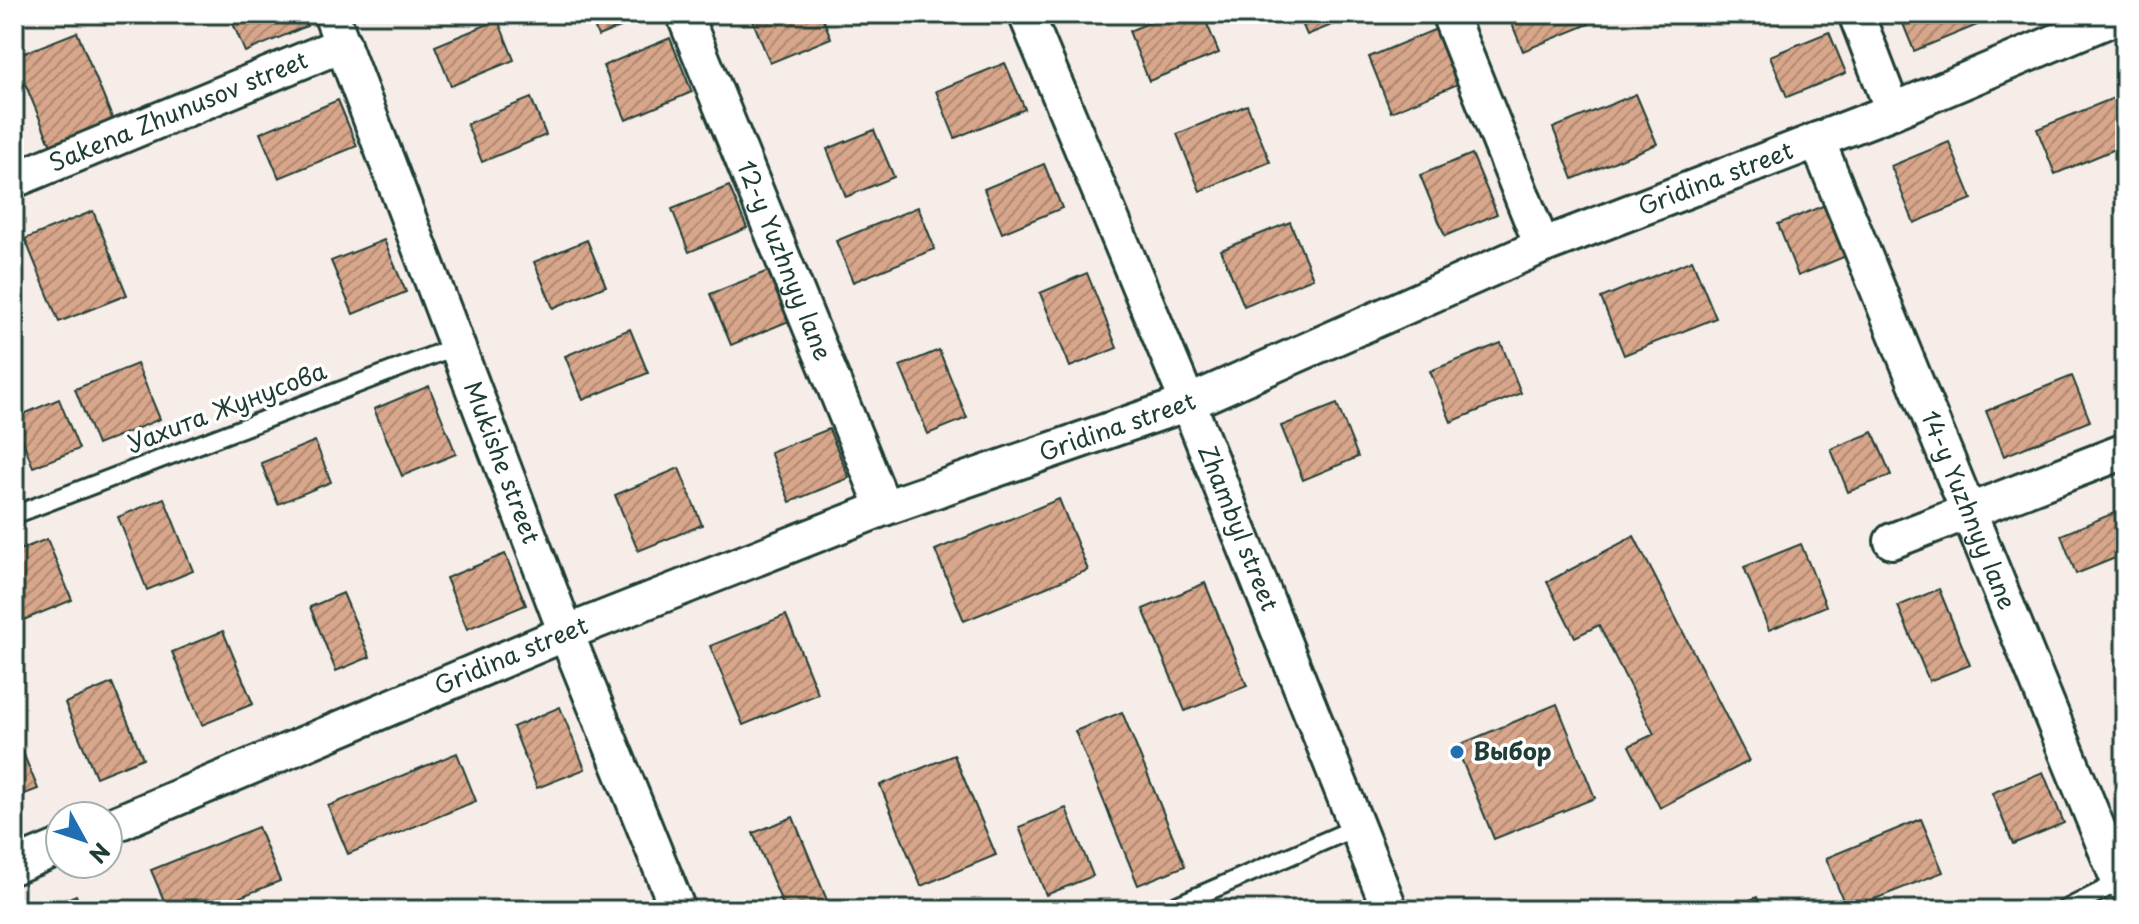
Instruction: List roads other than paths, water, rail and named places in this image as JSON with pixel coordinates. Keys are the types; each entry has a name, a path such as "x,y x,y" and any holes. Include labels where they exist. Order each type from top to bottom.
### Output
{"street":[{"name":"12-y Yuzhnyy lane","path":"684,14 884,508"},
{"name":"Zhambyl street","path":"1026,14 1188,403 1390,910"},
{"path":"1449,14 1542,246"},
{"path":"1856,14 1893,111"},
{"name":"Gridina street","path":"124,820 566,633 884,508 1188,403 1542,246 1893,111 2122,14"},
{"name":"Sakena Zhunusov street","path":"14,180 337,29"},
{"name":"Mukishe street","path":"337,29 566,633 678,910"},
{"name":"14-y Yuzhnyy lane","path":"1817,140 1968,513 2122,880"},
{"path":"1892,541 2125,451"},
{"path":"14,866 44,854"}],"lane":[{"name":"Уахита Жунусова","path":"14,515 457,346"},
{"path":"1165,910 1357,827"},
{"path":"2064,910 2122,880"}],"place":[{"name":"Выбор","path":"1457,752"}]}
